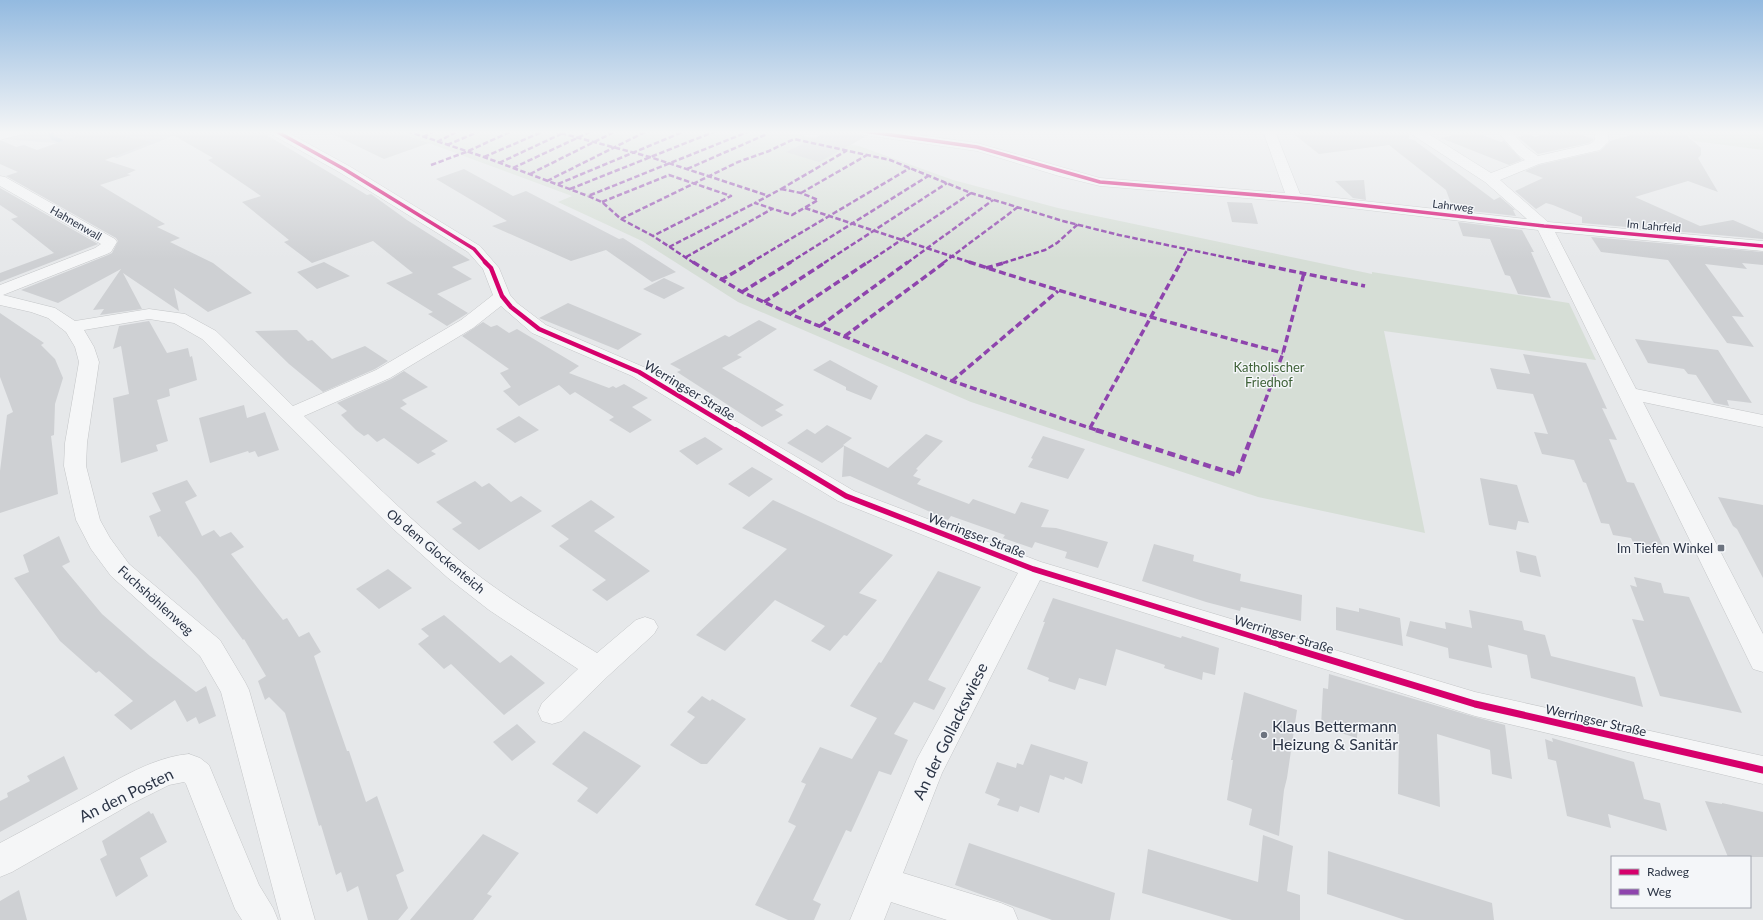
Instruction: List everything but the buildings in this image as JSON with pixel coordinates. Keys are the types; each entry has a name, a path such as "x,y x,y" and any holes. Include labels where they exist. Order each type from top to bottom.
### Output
{"street":[{"name":"Werringser Straße","path":"352,174 474,249 491,268 502,296 511,307 539,329 639,372 846,496 1033,569 1475,704 1763,770"},
{"name":"Lahrweg","path":"1068,174 1100,182 1294,198 1544,226"},
{"path":"1285,174 1294,198"},
{"path":"1482,174 1544,226 1763,661"},
{"path":"1490,179 1503,174"},
{"name":"Hahnenwall","path":"0,180 109,242 109,244 101,252 0,291"},
{"name":"Im Lahrfeld","path":"1544,226 1763,246"},
{"path":"290,415 393,368 466,324 502,296"},
{"name":"Fuchshöhlenweg","path":"0,300 53,313 72,327 88,351 89,362 76,443 75,466 88,520 100,543 120,570 210,648 235,690 298,920"},
{"name":"Ob dem Glockenteich","path":"72,327 149,314 179,318 209,335 399,521 457,572 498,603 598,668"},
{"path":"1628,393 1763,421"},
{"name":"An der Gollackswiese","path":"867,920 928,769 1033,569"},
{"path":"552,712 598,668 645,627"},
{"name":"An den Posten","path":"0,861 120,794 165,773 176,769 189,768 198,775 247,896 261,920"},
{"path":"882,883 1001,920"}],"green space":[{"name":"Katholischer Friedhof","path":"512,174 936,174 953,180 1058,208 1372,274 1372,272 1569,303 1596,360 1384,331 1425,533 1258,497 971,402 738,302 642,241 558,202 572,196"}],"marked path":[{"path":"529,174 588,196"},
{"path":"547,181 561,174"},
{"path":"558,184 582,174"},
{"path":"570,189 608,174"},
{"path":"643,174 588,196 602,202 621,219 653,236 742,292 790,314 952,381 1090,428 1237,475 1283,353 1304,273"},
{"path":"702,174 769,196"},
{"path":"621,219 714,174"},
{"path":"781,189 807,174"},
{"path":"801,193 834,174"},
{"path":"721,280 900,174"},
{"path":"924,174 971,193 1063,221 1119,235 1365,286"},
{"path":"602,202 669,175 731,196 653,236"},
{"path":"742,292 928,176"},
{"path":"764,302 947,183"},
{"path":"781,189 801,193 818,200 792,215 755,203 781,189"},
{"path":"790,314 971,193"},
{"path":"820,326 993,200"},
{"path":"669,247 755,203"},
{"path":"845,336 1018,207"},
{"path":"805,208 1058,291 1150,318 1283,353"},
{"path":"686,257 772,209"},
{"path":"986,268 1045,250 1057,243 1078,224"},
{"path":"1090,428 1187,250"},
{"path":"952,381 1058,291"}],"cycle path":[{"path":"352,174 474,249 491,268 502,296 511,307 539,329 639,372 846,496 1033,569 1475,704 1763,770"},
{"path":"1068,174 1100,182 1307,199 1544,226 1763,246"}],"place":[{"name":"Im Tiefen Winkel","path":"1721,548"},
{"name":"Klaus Bettermann Heizung & Sanitär","path":"1264,735"}]}
